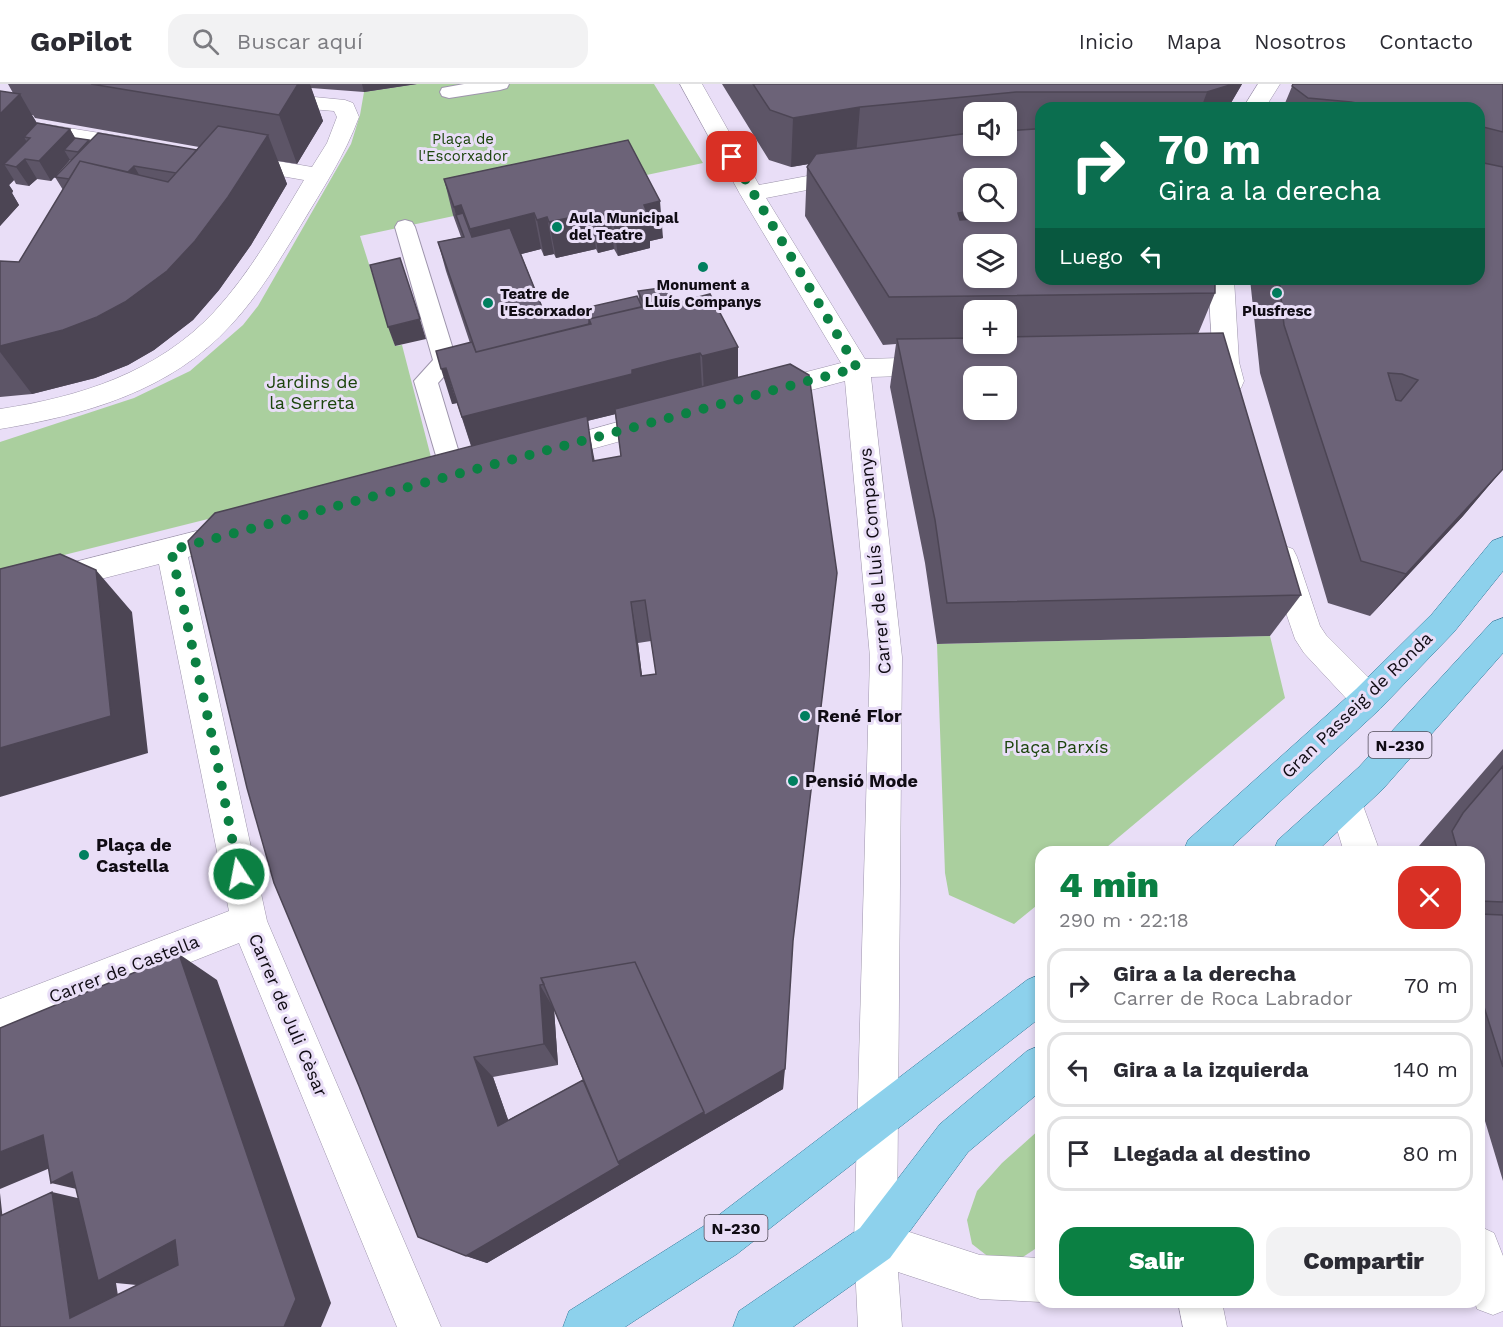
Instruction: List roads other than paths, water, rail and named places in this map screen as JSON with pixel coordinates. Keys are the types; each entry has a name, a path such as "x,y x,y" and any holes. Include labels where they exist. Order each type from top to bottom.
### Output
{"main road":[{"name":"Gran Passeig de Ronda","path":"1208,846 1368,699 1443,623 1503,549"},
{"name":"N-230","path":"1298,846 1346,803 1503,631"},
{"name":"N-230","path":"585,1327 722,1239 1035,998"},
{"path":"755,1327 875,1243 954,1138 1035,1070"}],"street":[{"path":"449,92 500,84"},
{"name":"Carrer de Lluís Companys","path":"691,84 752,194 857,368 886,657 879,1118"},
{"path":"1258,102 1269,84"},
{"path":"0,419 92,400 144,380 201,340 243,294 338,144 345,128 348,112 337,105 247,98"},
{"path":"5,118 159,149"},
{"path":"215,158 318,175"},
{"path":"752,194 868,172"},
{"path":"405,227 445,362 426,381 454,476"},
{"path":"1221,285 1226,362 1238,405"},
{"path":"1197,363 1226,362"},
{"path":"740,399 857,368 961,366"},
{"path":"522,458 683,415"},
{"path":"0,593 261,526"},
{"path":"1275,535 1306,630 1316,644 1368,699"},
{"name":"Carrer de Juli Cèsar","path":"171,550 213,741 249,921 419,1327"},
{"path":"1346,803 1360,846"},
{"name":"Carrer de Castella","path":"0,1018 249,921"},
{"path":"879,1118 875,1243 880,1327"},
{"path":"875,1243 980,1277 1035,1280"},
{"path":"1485,1269 1492,1294"},
{"path":"1201,1308 1205,1327"}],"place":[{"name":"Aula Municipal del Teatre","path":"557,227"},
{"name":"Monument a Lluís Companys","path":"703,267"},
{"name":"Plusfresc","path":"1277,293"},
{"name":"Teatre de l'Escorxador","path":"488,303"},
{"name":"René Flor","path":"805,716"},
{"name":"Pensió Mode","path":"793,781"},
{"name":"Plaça de Castella","path":"84,855"}],"park label":[{"name":"Plaça de l'Escorxador","path":"463,148"},
{"name":"Jardins de la Serreta","path":"312,392"},
{"name":"Plaça Parxís","path":"1056,747"}]}
